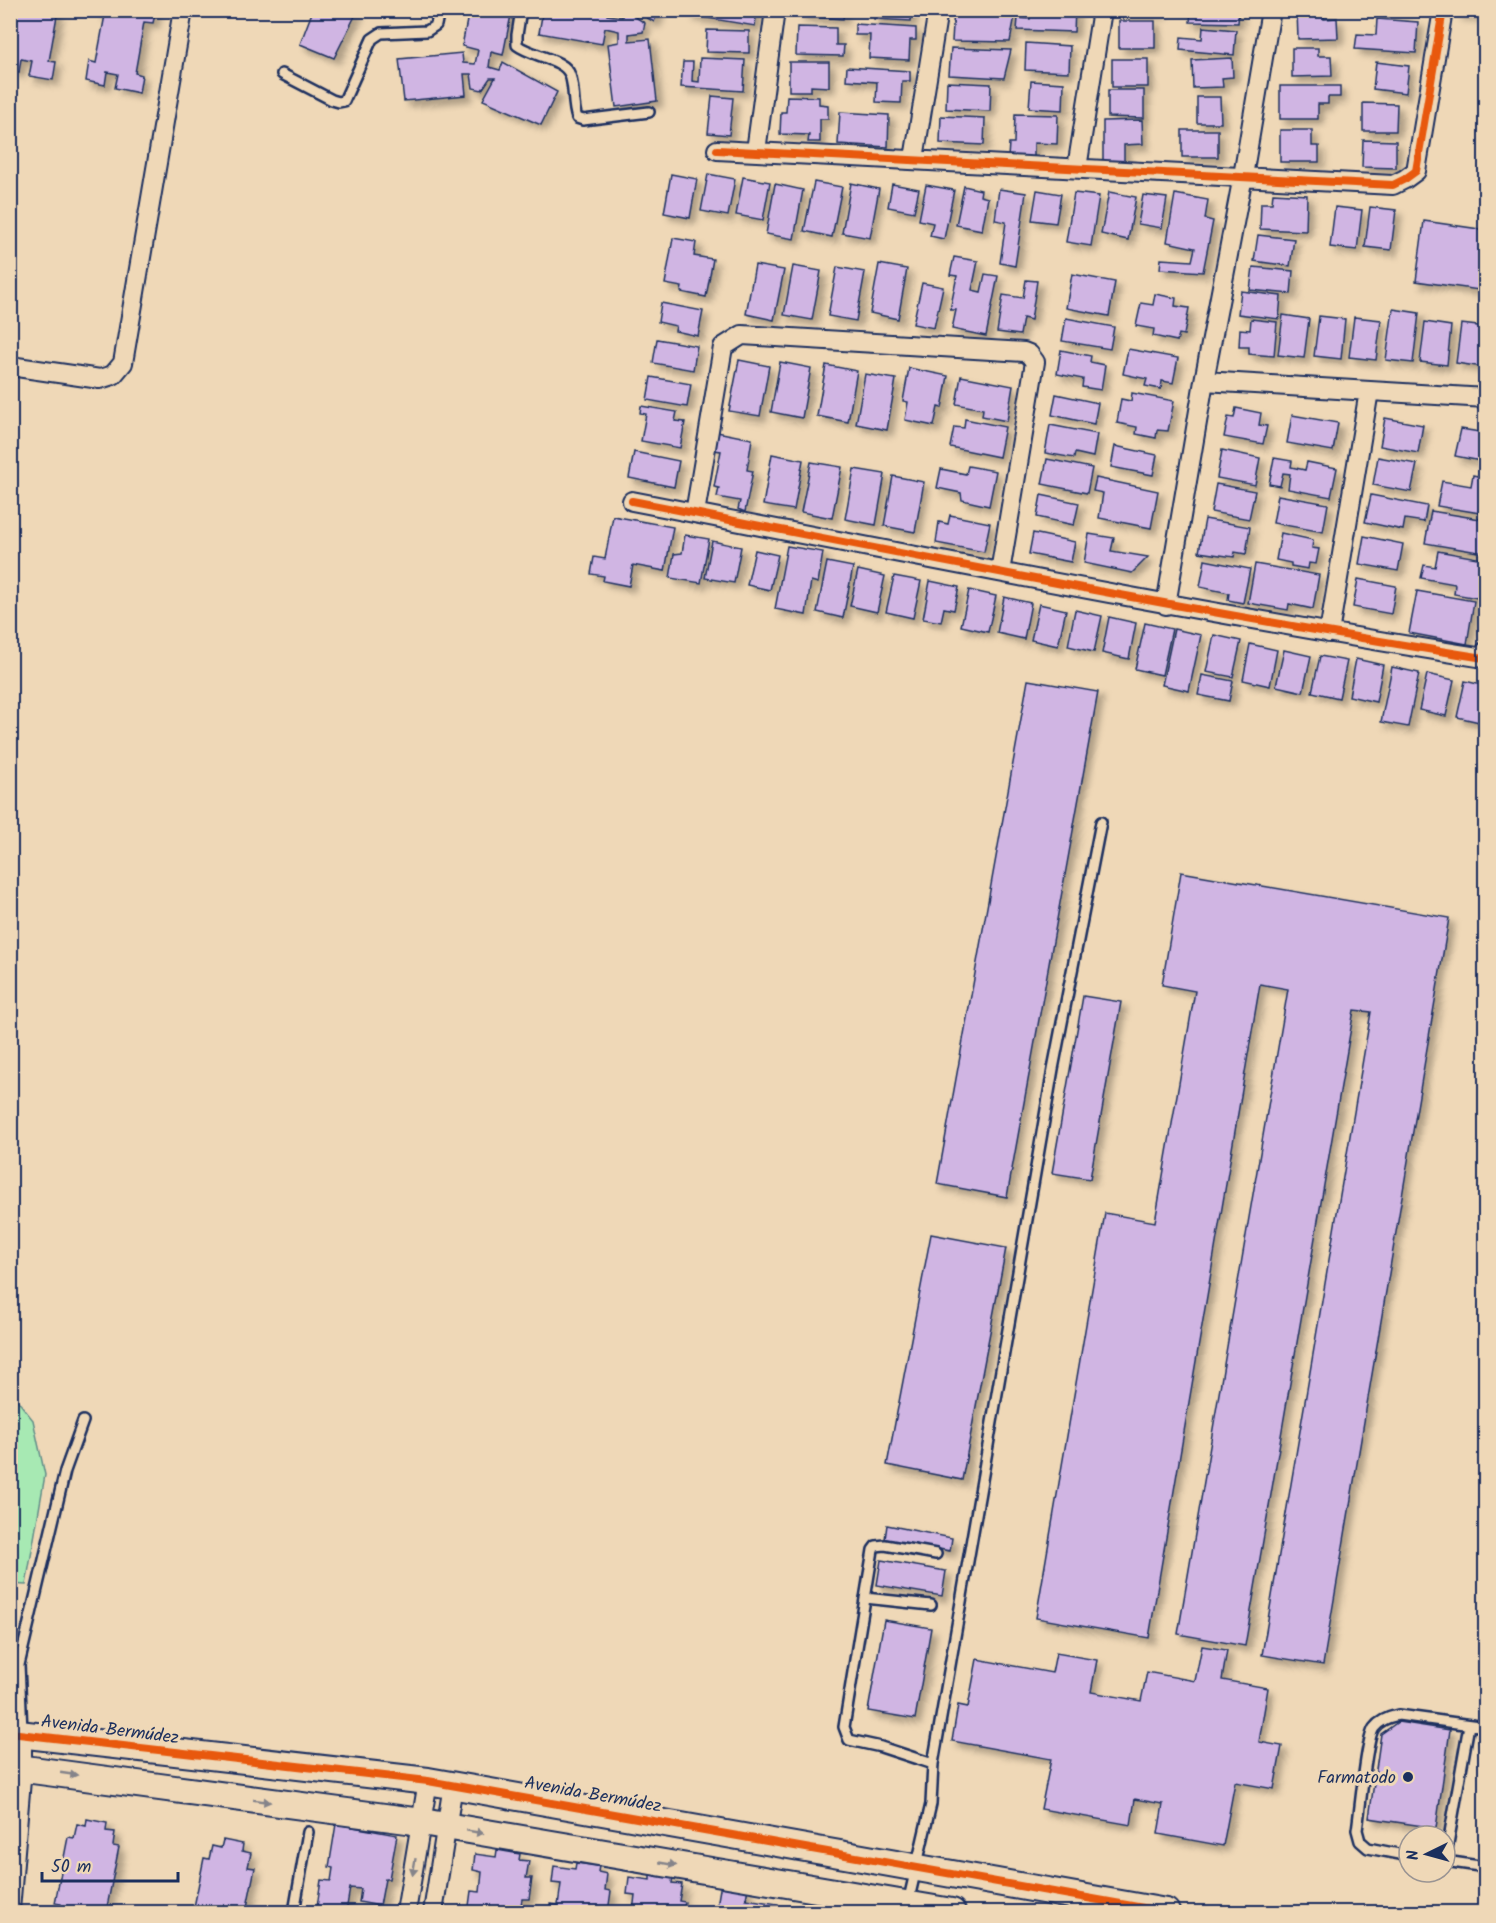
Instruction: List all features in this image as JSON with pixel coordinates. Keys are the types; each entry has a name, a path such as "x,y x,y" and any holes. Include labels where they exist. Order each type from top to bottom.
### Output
{"street":[{"path":"10,366 100,380 113,375 123,363 183,10"},
{"path":"756,151 775,10"},
{"path":"914,159 938,10"},
{"path":"1077,168 1102,10"},
{"path":"1166,605 1204,381 1243,176 1270,10"},
{"path":"717,150 1393,185 1416,171 1443,10"},
{"path":"694,513 723,347 741,335 1024,352 1029,354 1035,362 1000,572"},
{"path":"1204,381 1485,398"},
{"path":"1329,633 1369,391"},
{"path":"632,501 1166,605 1484,658 1485,651"},
{"path":"10,1910 16,1733"},
{"name":"Avenida Bermúdez","path":"16,1733 440,1783 1166,1912"},
{"path":"16,1768 434,1825 952,1912"},
{"path":"432,1912 434,1825 440,1783"},
{"path":"406,1912 434,1825 440,1783"}],"lane":[{"path":"282,74 332,100 339,102 344,100 372,39 381,33 427,31 436,25 439,10"},
{"path":"521,10 516,35 517,45 524,51 564,65 570,73 577,118 583,120 649,112"},
{"path":"908,1905 930,1804 933,1764 1053,1069 1101,822"},
{"path":"16,1733 19,1665 65,1471 82,1421"},
{"path":"933,1764 881,1747 849,1740 844,1727 873,1550 876,1546 885,1545 936,1554"},
{"path":"865,1598 931,1605"},
{"path":"1397,1854 1368,1848 1360,1841 1357,1830 1373,1729 1386,1719 1398,1714 1485,1727"},
{"path":"1452,1824 1469,1725"},
{"path":"294,1912 308,1832"},
{"path":"1457,1863 1485,1867"}],"green space":[{"path":"10,1391 33,1420 45,1475 26,1585 11,1584"}],"building":[{"path":"17,10 58,10 49,61 56,62 53,80 29,76 32,61 21,59 19,72 10,70 10,49"},
{"path":"98,10 121,10 120,14 128,16 129,10 156,10 153,23 144,22 135,73 142,75 139,93 115,88 118,74 107,72 105,85 86,81 89,61 96,63 105,15 97,13"},
{"path":"313,10 358,10 334,58 300,44"},
{"path":"469,10 512,10 503,55 491,52 489,67 500,70 503,62 557,92 541,125 483,100 495,78 490,78 482,90 473,88 471,74 464,74 466,95 404,101 399,59 462,53 463,63 475,64 478,50 462,46"},
{"path":"543,10 608,10 607,15 622,17 623,10 633,10 632,15 645,23 643,32 629,34 629,41 650,39 657,101 616,107 608,44 619,42 619,31 605,28 602,44 539,33"},
{"path":"634,10 659,10 654,22"},
{"path":"690,10 757,10 755,26 689,15"},
{"path":"800,10 844,10 843,19 799,16"},
{"path":"874,10 912,10 911,21 874,19"},
{"path":"954,10 1016,10 1010,42 952,41"},
{"path":"1031,10 1075,10 1074,32 1017,30 1018,18 1030,19"},
{"path":"1122,10 1161,10 1161,13 1122,13"},
{"path":"1191,10 1239,10 1238,23 1190,22"},
{"path":"1324,10 1324,19 1337,18 1338,38 1298,39 1297,11"},
{"path":"1457,10 1486,10 1486,16 1457,14"},
{"path":"1377,19 1418,22 1416,53 1355,49 1357,34 1376,35"},
{"path":"1119,21 1155,21 1155,48 1119,48"},
{"path":"855,24 916,28 916,40 910,40 909,60 869,58 870,35 855,35"},
{"path":"797,27 836,28 836,45 844,45 843,56 796,55"},
{"path":"1203,27 1236,30 1234,55 1180,50 1181,37 1202,39"},
{"path":"707,30 749,31 749,53 706,52"},
{"path":"1026,43 1070,46 1069,72 1025,70"},
{"path":"951,48 1011,50 1004,78 949,75"},
{"path":"1292,48 1318,48 1318,56 1331,56 1332,76 1292,77"},
{"path":"700,58 745,60 743,91 681,87 683,62 693,62 692,81 699,82"},
{"path":"1232,58 1233,77 1222,78 1223,87 1193,88 1192,60"},
{"path":"1112,59 1148,59 1148,87 1112,87"},
{"path":"789,62 829,62 829,87 811,86 811,91 789,91"},
{"path":"1376,62 1409,66 1406,93 1373,89"},
{"path":"847,67 910,71 910,81 902,81 901,103 876,102 877,82 846,80"},
{"path":"1031,81 1064,83 1063,110 1029,108"},
{"path":"947,82 991,84 990,111 946,109"},
{"path":"1280,86 1340,86 1340,97 1328,97 1328,104 1318,104 1318,119 1280,119"},
{"path":"1108,90 1144,90 1144,118 1108,117"},
{"path":"712,96 733,98 729,135 708,133"},
{"path":"787,96 819,97 819,104 828,105 828,119 820,119 820,142 808,142 809,135 780,134 781,112 786,112"},
{"path":"1197,97 1220,97 1221,123 1197,123"},
{"path":"1363,103 1397,104 1396,131 1363,131"},
{"path":"840,112 889,115 888,147 838,144"},
{"path":"1015,114 1058,115 1057,144 1034,143 1034,158 1008,158 1009,143 1014,143"},
{"path":"941,116 985,118 984,145 940,143"},
{"path":"1142,120 1143,144 1124,145 1124,161 1103,161 1103,121"},
{"path":"1182,130 1218,130 1218,157 1182,157"},
{"path":"1280,130 1312,130 1312,146 1319,146 1319,162 1280,162"},
{"path":"1363,140 1396,141 1396,168 1362,167"},
{"path":"671,174 697,179 690,218 664,213"},
{"path":"708,174 735,179 728,216 701,211"},
{"path":"743,177 770,182 763,220 736,215"},
{"path":"814,182 842,187 832,237 804,231"},
{"path":"851,183 879,189 870,238 842,233"},
{"path":"775,184 803,190 794,239 766,234"},
{"path":"892,184 919,189 914,212 888,207"},
{"path":"926,185 954,190 944,239 930,236 933,223 919,220"},
{"path":"964,186 981,190 980,196 988,198 982,230 956,225"},
{"path":"999,189 1026,193 1015,266 1000,263 1006,222 995,220"},
{"path":"1037,190 1061,194 1056,223 1032,220"},
{"path":"1109,192 1136,197 1128,240 1101,234"},
{"path":"1074,193 1099,196 1091,246 1066,242"},
{"path":"1273,193 1307,195 1306,231 1260,229 1261,203 1272,203"},
{"path":"1175,194 1208,200 1205,219 1213,221 1203,272 1160,269 1161,259 1192,261 1195,248 1167,242"},
{"path":"1143,195 1167,198 1162,228 1138,224"},
{"path":"1335,207 1362,210 1357,250 1330,247"},
{"path":"1370,207 1396,210 1391,250 1365,247"},
{"path":"1424,221 1486,230 1486,291 1416,281"},
{"path":"1258,235 1294,239 1290,266 1254,261"},
{"path":"673,238 696,242 694,256 713,259 706,297 681,292 682,287 665,284"},
{"path":"954,257 978,261 972,290 981,292 985,274 998,276 986,336 952,329 956,310 950,310 957,276 950,275"},
{"path":"879,264 907,269 898,319 870,313"},
{"path":"755,265 784,270 774,320 746,314"},
{"path":"793,266 821,271 812,320 784,315"},
{"path":"837,267 865,272 856,321 828,316"},
{"path":"1253,267 1293,271 1291,294 1250,290"},
{"path":"1072,274 1115,282 1109,316 1066,308"},
{"path":"1026,280 1037,281 1031,320 1023,318 1020,335 997,332 1003,295 1023,298"},
{"path":"922,283 943,287 934,328 913,324"},
{"path":"1241,291 1281,296 1279,319 1238,314"},
{"path":"1155,294 1176,298 1175,306 1189,308 1184,335 1179,334 1177,341 1153,336 1154,329 1136,326 1141,303 1153,305"},
{"path":"661,303 703,311 698,336 675,331 676,326 658,322"},
{"path":"1393,309 1419,313 1413,363 1386,360"},
{"path":"1283,315 1309,319 1304,358 1278,355"},
{"path":"1319,316 1345,319 1341,359 1314,356"},
{"path":"1354,317 1381,320 1376,360 1349,357"},
{"path":"1066,318 1114,327 1110,349 1062,341"},
{"path":"1251,319 1277,322 1274,356 1249,354 1249,347 1239,347 1240,329 1250,330"},
{"path":"1425,322 1451,326 1447,365 1420,362"},
{"path":"1461,324 1486,327 1483,367 1456,363"},
{"path":"657,339 697,346 693,370 653,363"},
{"path":"1128,349 1178,358 1173,383 1162,381 1161,389 1145,386 1147,379 1123,374"},
{"path":"1061,350 1091,356 1090,362 1105,365 1101,390 1082,387 1083,379 1057,374"},
{"path":"739,360 769,366 760,416 729,411"},
{"path":"780,362 811,368 802,418 771,412"},
{"path":"826,365 857,371 848,422 817,416"},
{"path":"909,368 948,376 942,408 938,407 934,426 905,420 908,402 903,401"},
{"path":"865,374 896,379 887,430 856,424"},
{"path":"961,376 1013,386 1007,421 982,416 983,409 956,404"},
{"path":"651,377 691,384 687,407 647,400"},
{"path":"1132,393 1174,401 1168,431 1157,430 1156,438 1136,434 1137,427 1117,423 1121,399 1131,401"},
{"path":"1056,394 1098,403 1094,424 1052,415"},
{"path":"641,406 677,412 675,421 685,422 680,448 641,441 646,414 640,413"},
{"path":"1236,408 1261,413 1259,425 1267,426 1263,444 1224,437 1228,417 1234,418"},
{"path":"1292,415 1338,423 1333,451 1287,443"},
{"path":"1385,418 1423,425 1418,453 1380,446"},
{"path":"965,419 1005,427 999,457 950,447 954,427 964,428"},
{"path":"1050,425 1097,434 1093,457 1075,453 1074,458 1045,453"},
{"path":"1461,429 1486,433 1486,462 1455,456"},
{"path":"717,432 752,439 747,470 753,471 745,512 738,509 740,501 717,497 719,488 714,487 721,451 714,450"},
{"path":"1115,446 1157,455 1153,475 1111,467"},
{"path":"1222,450 1260,458 1255,485 1217,478"},
{"path":"634,452 679,461 674,487 629,478"},
{"path":"772,454 803,460 794,510 763,505"},
{"path":"1378,457 1417,464 1411,492 1373,485"},
{"path":"1274,458 1292,461 1291,467 1305,470 1307,462 1337,468 1331,497 1288,489 1290,474 1283,473 1280,486 1269,484"},
{"path":"1047,459 1092,468 1087,493 1042,484"},
{"path":"811,462 842,467 832,518 801,512"},
{"path":"968,466 996,471 989,506 962,500 961,493 937,488 941,469 966,474"},
{"path":"854,469 885,474 876,525 845,519"},
{"path":"1473,475 1486,478 1486,514 1437,506 1442,481 1471,486"},
{"path":"893,476 924,482 915,532 884,526"},
{"path":"1096,478 1158,491 1151,528 1099,518 1103,493 1093,491"},
{"path":"1216,484 1255,491 1249,519 1211,512"},
{"path":"1041,495 1079,503 1074,525 1037,517"},
{"path":"1278,495 1328,504 1323,532 1273,523"},
{"path":"1371,495 1427,506 1424,522 1405,519 1403,530 1365,522"},
{"path":"1431,511 1486,520 1484,553 1425,543"},
{"path":"950,515 990,523 984,552 936,543 939,522 948,524"},
{"path":"613,516 673,527 665,571 633,565 629,586 603,581 604,576 591,574 594,557 605,559"},
{"path":"1205,519 1250,527 1246,554 1235,552 1234,557 1199,552"},
{"path":"1033,533 1075,542 1071,562 1029,554"},
{"path":"1281,533 1313,540 1312,548 1319,549 1316,564 1309,563 1308,569 1276,560"},
{"path":"1089,534 1114,538 1111,551 1148,557 1132,573 1084,563"},
{"path":"685,535 709,539 701,583 670,578 674,554 682,553"},
{"path":"1364,536 1403,544 1398,571 1359,564"},
{"path":"712,541 741,547 734,583 705,578"},
{"path":"787,546 823,552 818,583 811,581 806,615 775,609"},
{"path":"755,550 778,555 770,590 747,585"},
{"path":"1438,551 1483,559 1478,584 1485,586 1483,599 1454,594 1455,584 1421,578 1424,565 1435,567"},
{"path":"1205,560 1250,569 1243,603 1228,600 1229,593 1200,587"},
{"path":"827,562 853,567 843,618 817,612"},
{"path":"1255,564 1319,575 1313,609 1289,604 1288,610 1248,603"},
{"path":"858,570 885,576 877,612 850,606"},
{"path":"894,576 921,581 913,618 886,612"},
{"path":"1358,579 1396,586 1391,614 1353,607"},
{"path":"930,581 959,587 954,610 944,608 941,622 923,619"},
{"path":"969,590 996,596 988,632 961,626"},
{"path":"1417,591 1474,601 1467,644 1409,633"},
{"path":"1004,597 1031,603 1024,639 997,633"},
{"path":"1039,604 1066,610 1058,646 1031,640"},
{"path":"1075,610 1102,616 1094,652 1068,646"},
{"path":"1109,617 1136,623 1129,659 1102,653"},
{"path":"1145,623 1172,629 1162,675 1135,669"},
{"path":"1174,629 1201,635 1189,691 1162,685"},
{"path":"1214,635 1241,641 1233,677 1206,672"},
{"path":"1250,644 1277,650 1270,686 1243,680"},
{"path":"1284,650 1311,656 1303,692 1276,686"},
{"path":"1320,656 1347,661 1339,698 1312,692"},
{"path":"1356,659 1383,665 1376,702 1349,696"},
{"path":"1392,667 1419,673 1408,727 1381,722"},
{"path":"1427,674 1454,680 1446,716 1419,710"},
{"path":"1202,675 1233,681 1229,701 1198,695"},
{"path":"1028,680 1098,692 1007,1197 937,1184"},
{"path":"1465,681 1486,686 1484,723 1457,717"},
{"path":"1181,872 1449,918 1323,1665 1262,1655 1371,1012 1354,1010 1245,1646 1178,1634 1288,989 1260,984 1149,1638 1036,1618 1105,1213 1155,1222 1195,991 1162,985"},
{"path":"1083,996 1121,1002 1090,1179 1052,1173"},
{"path":"931,1234 1006,1248 962,1480 887,1465"},
{"path":"887,1525 952,1538 950,1551 885,1539"},
{"path":"881,1560 946,1571 942,1596 877,1585"},
{"path":"884,1620 931,1628 915,1719 868,1711"},
{"path":"1202,1646 1227,1650 1222,1680 1268,1688 1259,1742 1282,1746 1274,1789 1235,1782 1223,1846 1158,1834 1163,1804 1135,1799 1131,1825 1041,1809 1051,1759 952,1741 958,1705 968,1707 977,1659 1052,1673 1056,1653 1097,1660 1091,1692 1141,1701 1147,1672 1195,1681"},
{"path":"1398,1722 1450,1730 1437,1824 1409,1824 1369,1818 1381,1734"},
{"path":"87,1819 107,1823 106,1831 115,1832 113,1846 119,1847 106,1912 60,1912 61,1904 55,1903 68,1837 74,1838 77,1824 86,1826"},
{"path":"336,1824 397,1835 389,1879 385,1879 380,1906 359,1902 361,1889 350,1888 346,1912 317,1907 321,1880 331,1881 333,1868 329,1867"},
{"path":"223,1840 243,1844 242,1851 251,1853 248,1867 255,1868 246,1912 193,1912 204,1858 209,1859 212,1846 221,1848"},
{"path":"497,1850 520,1854 519,1860 529,1861 526,1878 532,1878 529,1899 522,1899 520,1912 488,1912 488,1908 469,1906 471,1891 480,1892 482,1872 473,1870 475,1854 496,1857"},
{"path":"576,1863 599,1866 598,1872 607,1874 605,1890 611,1891 608,1912 549,1912 550,1904 558,1905 561,1884 552,1883 554,1866 575,1869"},
{"path":"650,1874 673,1877 672,1883 682,1884 679,1901 685,1902 683,1912 633,1912 635,1895 627,1894 629,1877 650,1880"},
{"path":"721,1883 748,1888 746,1899 778,1904 776,1912 716,1912"}],"cycle path":[{"path":"717,150 1393,185 1416,171 1443,10"},
{"path":"632,501 1058,583 1377,641 1484,658 1486,651"},
{"path":"10,1733 428,1781 1166,1912"}],"place":[{"name":"Farmatodo","path":"1408,1777"}]}
